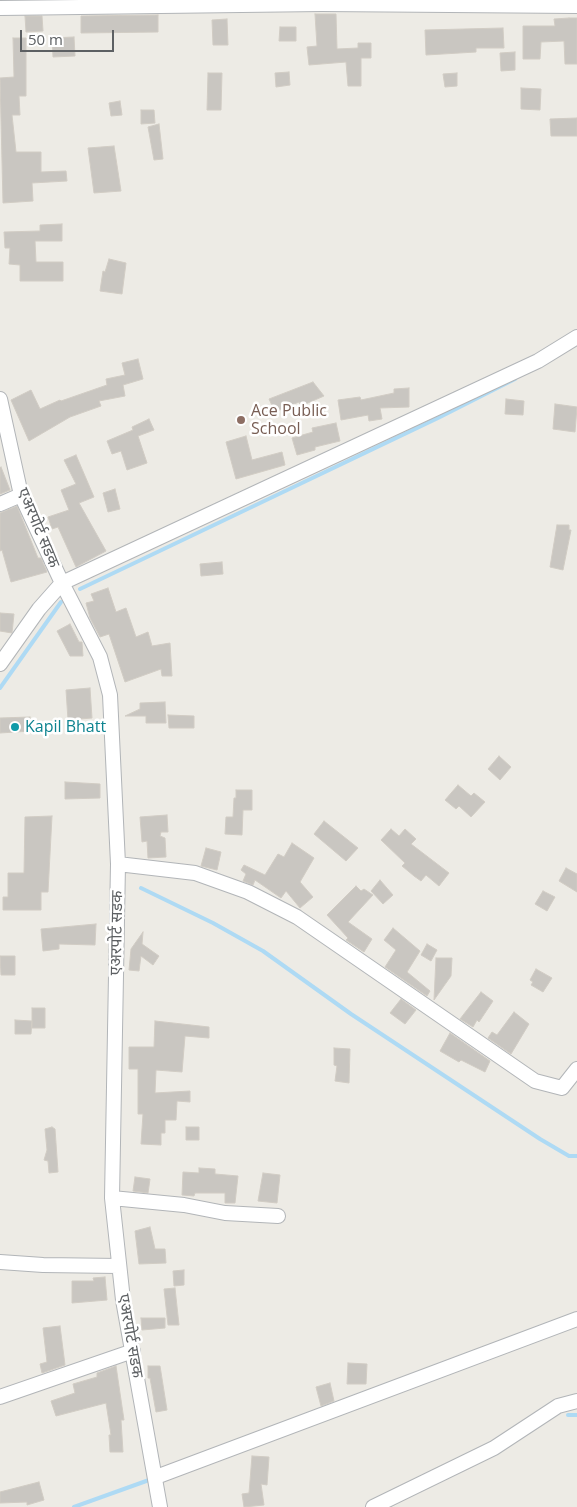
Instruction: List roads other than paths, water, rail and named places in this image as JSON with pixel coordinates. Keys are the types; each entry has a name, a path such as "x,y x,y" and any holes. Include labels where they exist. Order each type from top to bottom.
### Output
{"street":[{"path":"0,8 160,3 577,6"},
{"path":"0,664 39,609 62,583 538,361 577,337"},
{"name":"एअरपोर्ट सडक","path":"0,399 21,495 62,583 100,657 110,695 118,864 112,1198 122,1300 157,1480 160,1507"},
{"path":"0,504 21,495"},
{"path":"118,864 195,873 248,892 289,913 535,1080 562,1088 577,1069"},
{"path":"112,1198 184,1205 224,1213 278,1216"},
{"path":"0,1262 44,1265 120,1266"},
{"path":"157,1480 577,1319"},
{"path":"0,1397 133,1351"},
{"path":"372,1507 494,1448 558,1406 577,1401"}],"waterway":[{"path":"80,589 438,418 515,379"},
{"path":"0,688 61,602"},
{"path":"141,888 213,923 263,951 351,1014 540,1139 569,1156 577,1156"},
{"path":"568,1415 577,1415"},
{"path":"74,1507 149,1480"}],"place":[{"name":"Ace Public School","path":"241,420"},
{"name":"Kapil Bhatt","path":"15,727"}]}
